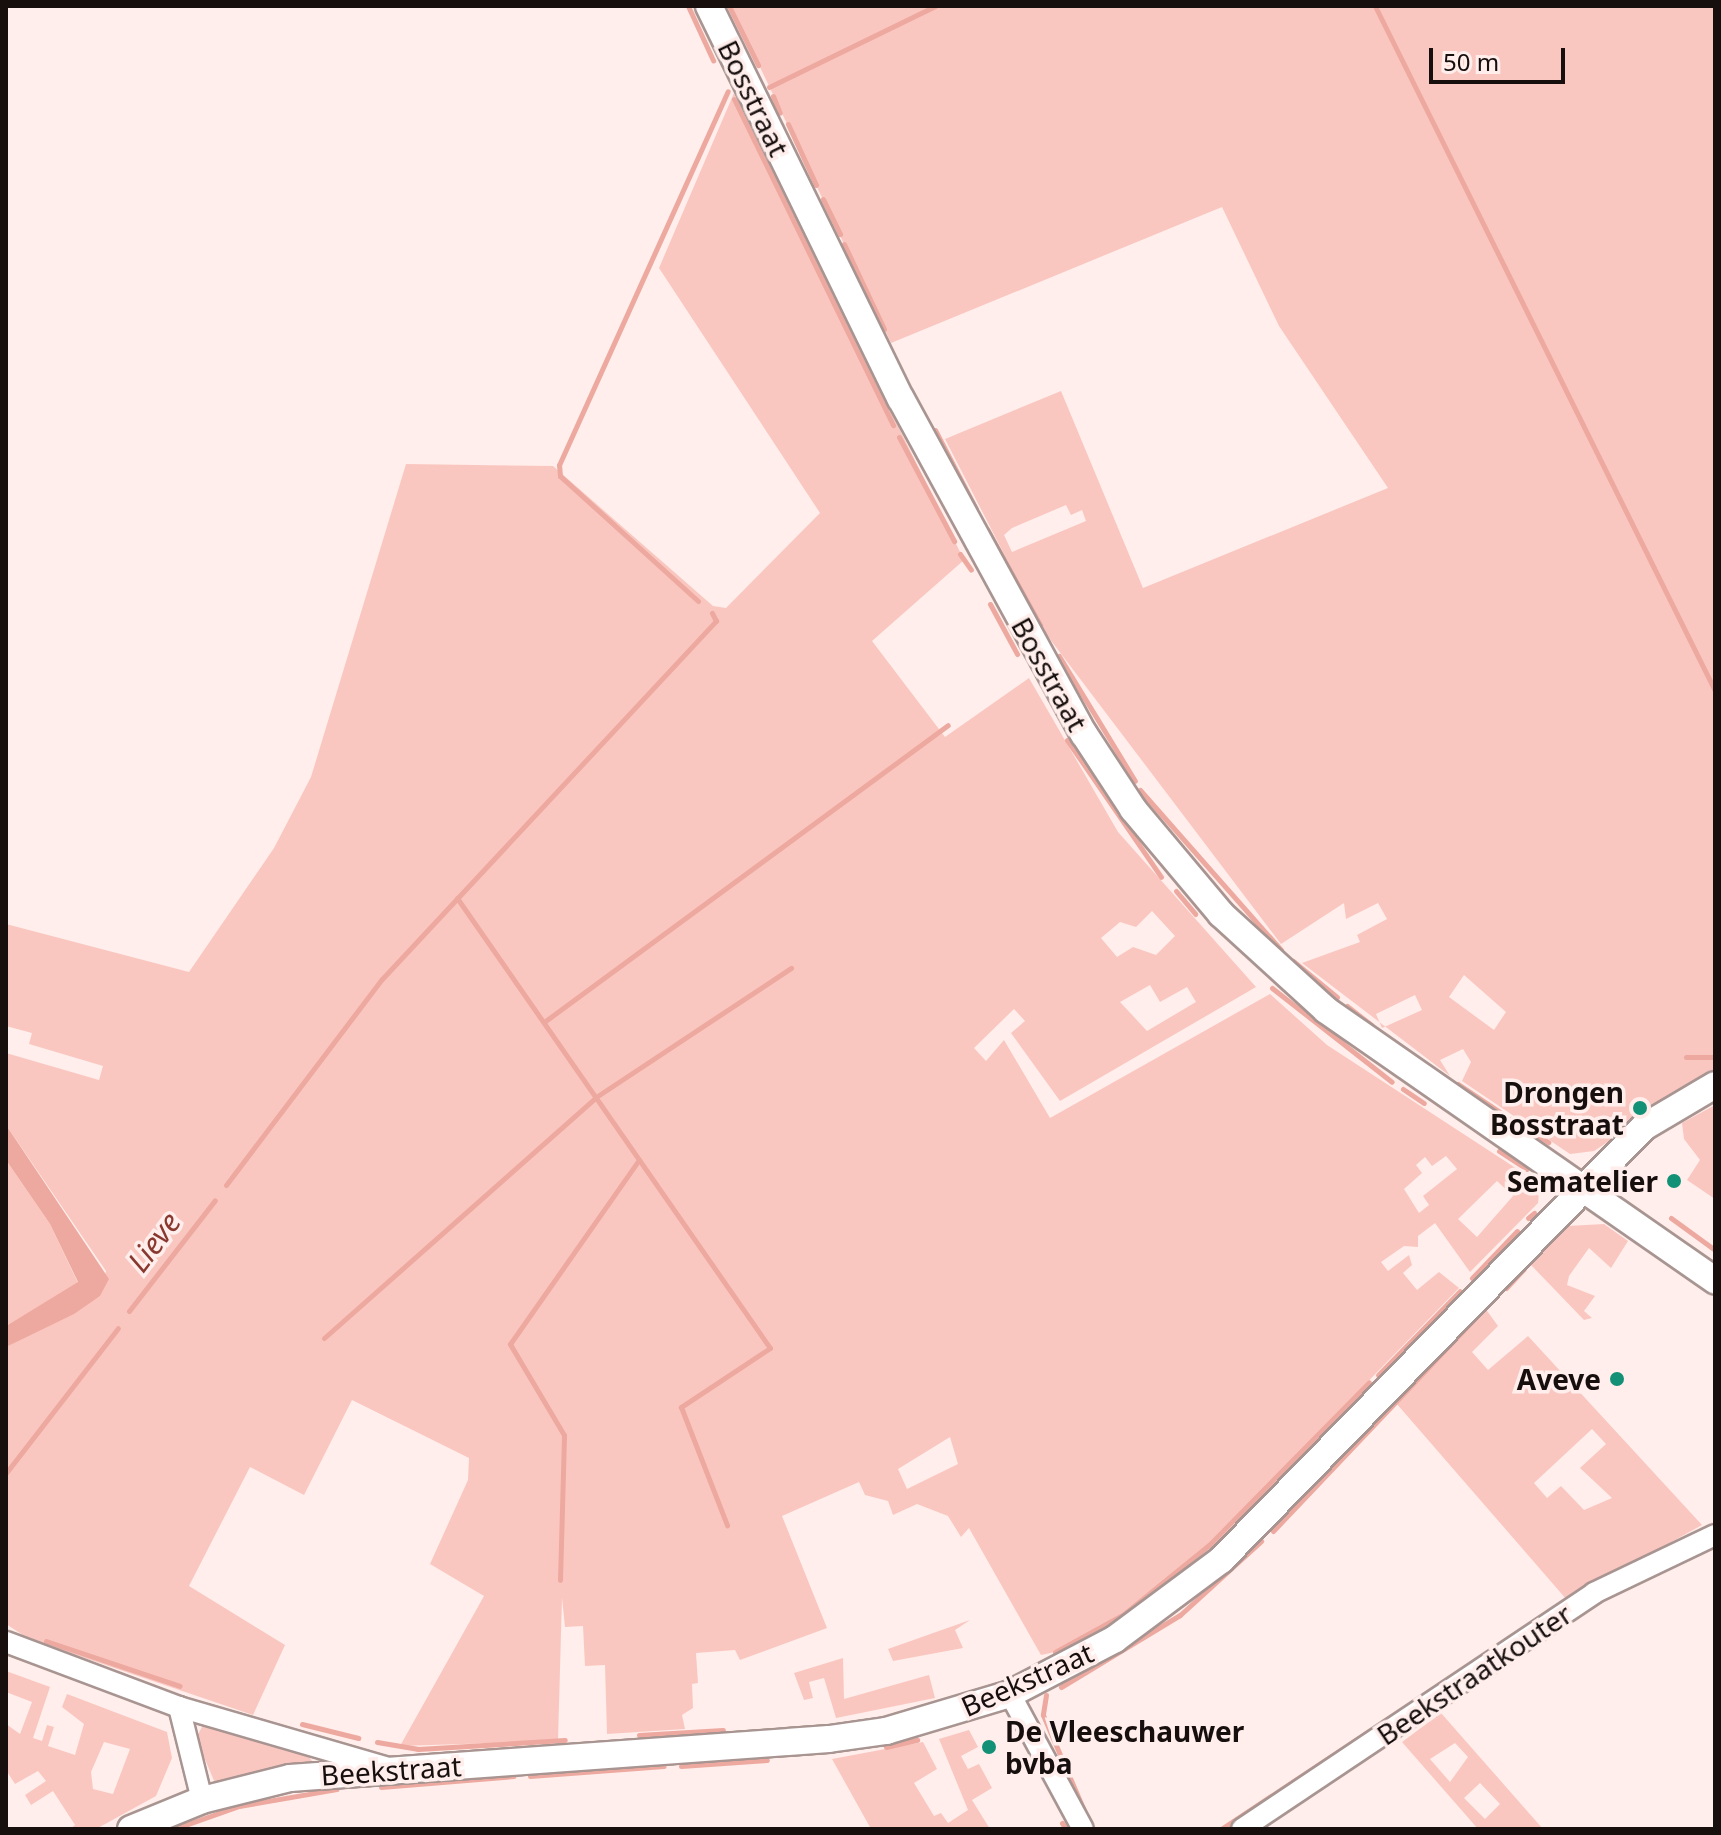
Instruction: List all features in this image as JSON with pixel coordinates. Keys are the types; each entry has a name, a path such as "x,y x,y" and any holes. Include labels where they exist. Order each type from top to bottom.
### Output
{"street":[{"name":"Bosstraat","path":"709,6 901,399 1084,734 1133,809 1221,914 1326,1010 1585,1184 1715,1280"},
{"name":"Beekstraat","path":"131,1829 202,1800 290,1778 829,1739 886,1731 1010,1694 1115,1639 1221,1560 1644,1127 1715,1085"},
{"name":"Beekstraatkouter","path":"1242,1829 1594,1593 1715,1535"},
{"path":"6,1642 179,1707 396,1770"},
{"path":"1010,1694 1083,1829"},
{"path":"179,1707 202,1800"}],"shaded area":[{"path":"731,6 1715,6 1715,1072 1594,1151 1570,1154 1462,1081 1471,1062 1463,1049 1440,1060 1450,1076 1385,1027 1422,1010 1415,995 1376,1014 1380,1022 1302,963 1360,942 1357,935 1387,919 1378,903 1346,919 1344,903 1281,944 1043,630 945,439 1061,391 1143,588 1388,488 1279,326 1222,207 891,343","holes":["1066,505 1071,515 1082,510 1086,521 1012,552 1004,535 1012,528","1464,975 1506,1012 1494,1030 1449,997"]},
{"path":"734,93 964,560 872,641 945,737 1029,678 1118,832 1256,987 1060,1101 1011,1033 1025,1021 1014,1009 974,1048 986,1061 1004,1040 1050,1118 1270,994 1327,1045 1540,1184 1538,1203 1470,1272 1435,1223 1418,1236 1418,1247 1404,1246 1381,1262 1388,1271 1409,1255 1412,1265 1403,1273 1417,1290 1439,1272 1459,1288 1209,1545 1124,1614 1055,1652 1041,1655 969,1528 961,1537 948,1516 917,1504 893,1515 888,1501 865,1495 859,1482 782,1516 827,1628 740,1660 735,1650 696,1653 698,1683 692,1684 693,1708 682,1715 685,1729 607,1734 605,1665 585,1666 583,1626 565,1627 562,1598 558,1741 400,1746 484,1596 430,1564 468,1480 469,1458 352,1400 304,1495 250,1467 189,1586 285,1645 253,1715 29,1639 6,1624 6,1347 100,1296 106,1271 6,1125 6,1053 99,1080 103,1066 29,1044 32,1033 6,1026 6,924 189,972 274,848 311,777 406,464 553,466 713,606 726,608 820,513 659,268","holes":["1152,911 1175,936 1156,955 1133,947 1117,957 1101,938 1120,922 1136,927","1150,985 1160,1002 1187,987 1196,1002 1147,1031 1120,1002","1446,1156 1457,1169 1423,1196 1429,1205 1419,1213 1404,1189 1422,1173 1416,1165 1425,1157 1432,1166","1497,1181 1513,1196 1477,1237 1458,1219","950,1437 958,1464 907,1489 898,1469"]},
{"path":"1715,1105 1715,1199 1687,1180 1700,1160 1684,1139 1682,1123"},
{"path":"6,1125 109,1279 100,1296 74,1314 6,1347 6,1326 78,1282 50,1224 6,1160"},
{"path":"6,1160 50,1224 78,1283 6,1326"},
{"path":"1604,1224 1628,1241 1611,1268 1589,1248 1569,1276 1567,1285 1595,1296 1584,1311 1592,1318 1584,1320 1531,1265 1568,1226"},
{"path":"1485,1308 1498,1326 1472,1352 1488,1370 1528,1336 1702,1525 1567,1600 1396,1403","holes":["1592,1429 1606,1444 1580,1468 1612,1498 1584,1510 1561,1486 1547,1498 1534,1483"]},
{"path":"970,1620 955,1630 963,1648 893,1661 888,1649"},
{"path":"843,1658 844,1699 929,1675 935,1698 836,1718 824,1678 809,1682 813,1698 804,1700 794,1673"},
{"path":"6,1671 50,1687 33,1738 42,1741 47,1725 54,1727 48,1746 75,1755 84,1724 62,1707 67,1694 167,1732 172,1758 156,1796 96,1829 70,1829 75,1825 53,1791 31,1805 25,1795 46,1781 38,1771 15,1784 6,1770 6,1724 20,1734 32,1702 6,1692","holes":["104,1742 130,1749 113,1794 93,1789 91,1772"]},
{"path":"1441,1713 1543,1829 1478,1829 1402,1742","holes":["1455,1743 1468,1757 1450,1782 1430,1759","1480,1783 1500,1804 1485,1819 1464,1798"]},
{"path":"203,1725 307,1754 312,1761 215,1783 196,1738"},
{"path":"969,1730 978,1747 961,1756 968,1769 979,1764 992,1788 972,1800 990,1829 871,1829 832,1759 923,1742 937,1769 914,1783 934,1816 941,1813 948,1823 968,1810 939,1739"}],"waterway":[{"path":"688,6 713,60"},
{"path":"729,6 758,65"},
{"path":"769,87 935,6"},
{"path":"1375,6 1715,691"},
{"path":"698,601 560,476 559,465 728,91"},
{"path":"773,96 780,113"},
{"path":"734,99 893,425"},
{"path":"788,124 816,185"},
{"path":"823,199 840,234"},
{"path":"844,244 884,329"},
{"path":"935,430 976,509"},
{"path":"899,437 954,541"},
{"path":"987,529 1040,625"},
{"path":"960,554 971,570"},
{"path":"990,604 1017,654"},
{"path":"226,1185 382,979 716,621 712,613"},
{"path":"1059,656 1135,781"},
{"path":"544,1022 948,725"},
{"path":"1067,740 1161,877"},
{"path":"1140,790 1281,950"},
{"path":"1176,891 1195,914"},
{"path":"457,898 770,1348 681,1407 727,1525"},
{"path":"1293,961 1337,997"},
{"path":"324,1338 596,1097 791,968"},
{"path":"1272,988 1392,1082"},
{"path":"1347,1006 1371,1025"},
{"path":"1686,1057 1715,1057"},
{"path":"1458,1084 1500,1112"},
{"path":"1403,1089 1424,1103"},
{"path":"1511,1119 1548,1142"},
{"path":"1499,1151 1527,1169"},
{"path":"560,1580 564,1435 510,1344 639,1160"},
{"name":"Lieve","path":"129,1311 215,1200"},
{"path":"1528,1218 1534,1213"},
{"path":"1671,1218 1715,1250"},
{"path":"1472,1278 1517,1231"},
{"path":"1506,1288 1524,1269"},
{"path":"1378,1375 1460,1291"},
{"path":"1273,1531 1476,1317"},
{"path":"6,1473 118,1328"},
{"path":"1055,1652 1124,1614 1209,1545 1369,1382"},
{"path":"1061,1687 1180,1615 1261,1541"},
{"path":"46,1641 180,1686"},
{"path":"1221,1829 1494,1648"},
{"path":"1046,1695 1043,1715 1085,1813"},
{"path":"302,1724 358,1738"},
{"path":"639,1735 723,1730"},
{"path":"377,1742 418,1749 565,1740"},
{"path":"886,1747 917,1740"},
{"path":"681,1766 767,1760"},
{"path":"530,1776 664,1766"},
{"path":"381,1787 514,1776"},
{"path":"174,1829 239,1806 337,1789"},
{"path":"1062,1823 1066,1829"}],"place":[{"name":"Drongen Bosstraat","path":"1640,1108"},
{"name":"Sematelier","path":"1674,1181"},
{"name":"Aveve","path":"1617,1379"},
{"name":"De Vleeschauwer bvba","path":"989,1747"}]}
